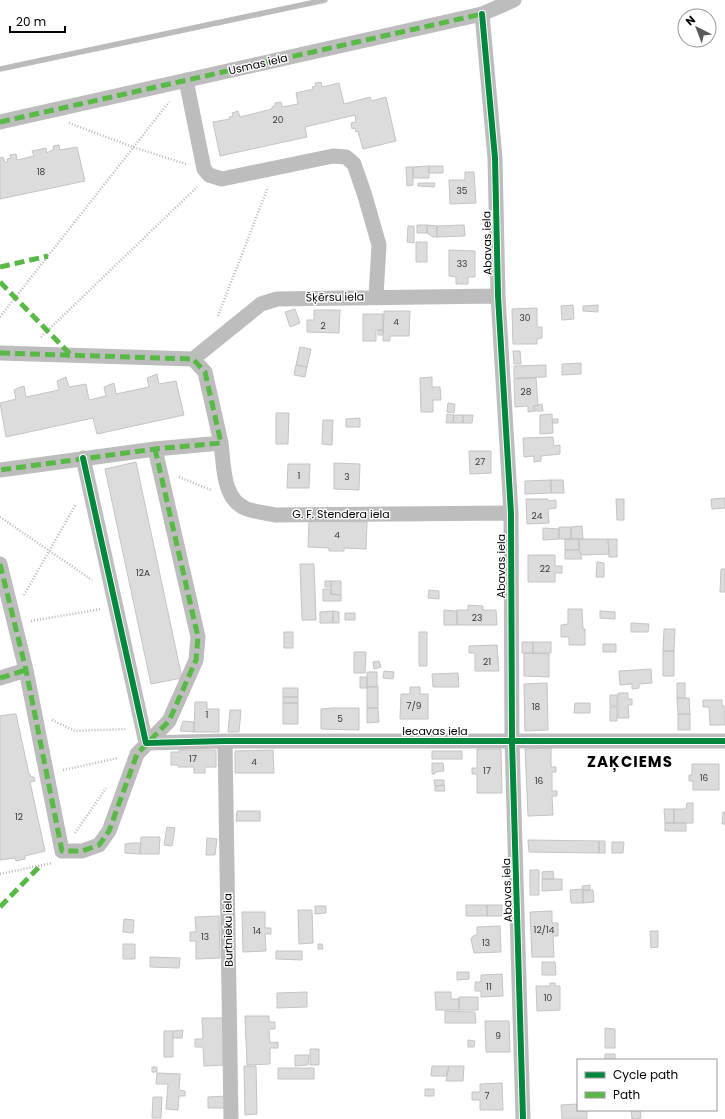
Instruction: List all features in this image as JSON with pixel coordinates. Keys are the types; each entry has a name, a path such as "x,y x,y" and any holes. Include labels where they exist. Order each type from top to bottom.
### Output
{"street":[{"name":"Usmas iela","path":"0,122 482,14 514,0"},
{"name":"Abavas iela","path":"482,14 495,158 498,296 511,513 512,741 523,1119"},
{"path":"186,80 206,172 222,179 333,156 346,157 354,164 379,246 376,296"},
{"name":"Šķērsu iela","path":"194,358 261,304 277,298 498,296"},
{"path":"0,353 194,358 206,372 222,443 228,490"},
{"path":"0,470 155,449 222,443"},
{"path":"141,749 169,721 196,660 198,637 155,449"},
{"path":"0,564 26,670 62,851 82,851 98,844 109,831 141,749 142,729 83,458"},
{"name":"G. F. Stendera iela","path":"228,490 235,501 246,508 275,515 511,513"},
{"path":"0,678 26,670"},
{"name":"Iecavas iela","path":"141,749 225,741 725,741"},
{"name":"Burtnieku iela","path":"225,741 231,1119"}],"path":[{"path":"0,317 186,80"},
{"path":"24,354 206,172 133,147 43,113"},
{"path":"216,321 275,168"},
{"path":"160,469 217,492 228,490"},
{"path":"14,620 50,551 89,482"},
{"path":"0,517 50,551 114,600"},
{"path":"14,620 114,600"},
{"path":"34,711 75,731 142,729"},
{"path":"46,773 141,749"},
{"path":"0,874 56,862 110,781"}],"building":[{"path":"321,82 322,87 339,83 344,104 370,97 371,101 386,97 396,141 363,149 358,131 356,132 355,128 352,129 351,123 356,122 355,115 305,127 307,137 220,156 213,122 230,119 229,117 233,116 232,113 238,111 240,117 272,109 272,107 275,106 275,103 281,102 282,107 298,104 296,93 313,89 312,87 316,86 315,83"},
{"path":"59,145 60,150 77,147 85,181 0,199 0,158 3,157 5,162 8,162 7,159 11,158 10,155 16,154 17,160 34,156 32,151 46,148 47,153 54,149 53,146"},
{"path":"429,166 443,166 443,173 429,173"},
{"path":"429,166 429,178 413,178 413,167"},
{"path":"406,167 413,167 413,185 407,186"},
{"path":"465,172 474,172 476,203 450,204 449,180 465,180"},
{"path":"418,183 435,183 434,187 418,186"},
{"path":"417,225 427,225 427,233 417,233"},
{"path":"427,225 437,226 437,237 433,237 427,233"},
{"path":"464,225 465,236 437,237 437,226"},
{"path":"408,226 414,226 414,243 407,242"},
{"path":"416,242 427,242 427,262 416,262"},
{"path":"449,250 475,251 475,277 468,277 468,284 456,284 456,277 449,276"},
{"path":"573,305 574,319 562,320 561,306"},
{"path":"598,305 598,312 583,311 583,306"},
{"path":"537,308 537,327 542,327 542,338 537,339 537,344 513,344 512,309"},
{"path":"295,309 300,323 290,327 285,312"},
{"path":"314,310 340,310 339,333 307,332 307,320 314,320"},
{"path":"384,311 410,311 409,336 390,336 390,341 383,341"},
{"path":"363,314 383,314 383,330 376,330 376,341 363,341"},
{"path":"378,330 383,330 383,335 378,335"},
{"path":"300,347 311,349 307,367 296,365"},
{"path":"513,351 520,351 521,364 514,364"},
{"path":"581,363 581,374 562,375 562,364"},
{"path":"296,365 307,367 305,377 294,375"},
{"path":"546,365 546,377 514,378 514,366"},
{"path":"157,374 159,384 176,381 184,415 97,434 93,418 6,437 0,403 16,399 14,390 18,388 24,386 26,397 59,390 57,381 66,377 69,387 86,384 89,400 106,396 104,387 114,383 116,394 149,387 147,378"},
{"path":"432,377 432,387 440,387 441,400 433,400 433,412 421,412 420,378"},
{"path":"536,378 538,406 534,406 534,411 528,412 528,406 515,407 514,379"},
{"path":"448,403 455,404 454,413 447,412"},
{"path":"542,404 543,411 534,411 534,406"},
{"path":"276,413 289,413 288,444 276,444"},
{"path":"447,414 454,415 453,423 446,423"},
{"path":"552,414 553,433 540,434 540,415"},
{"path":"454,415 463,415 463,423 453,423"},
{"path":"463,415 473,415 472,423 463,423"},
{"path":"360,418 360,427 346,427 346,419"},
{"path":"552,419 558,419 558,423 553,423"},
{"path":"323,420 333,420 332,445 322,444"},
{"path":"553,437 554,446 560,445 560,454 541,456 541,461 534,462 534,456 524,457 523,438"},
{"path":"469,451 491,451 491,473 470,474"},
{"path":"136,462 182,678 151,684 105,469"},
{"path":"334,463 360,464 359,490 334,489"},
{"path":"288,464 310,464 309,488 287,488"},
{"path":"551,480 563,480 564,493 551,493"},
{"path":"551,480 551,493 525,494 525,481"},
{"path":"725,498 725,508 712,509 711,499"},
{"path":"526,499 548,499 548,501 556,500 556,508 548,509 549,523 527,524"},
{"path":"616,499 624,499 624,520 617,520"},
{"path":"309,521 367,522 366,549 344,548 344,551 329,551 329,548 308,547"},
{"path":"582,526 583,539 571,539 571,527"},
{"path":"559,527 571,527 571,539 559,539"},
{"path":"543,528 559,529 559,539 543,540"},
{"path":"565,539 579,539 579,550 565,550"},
{"path":"579,539 608,539 609,554 582,555 579,550"},
{"path":"608,539 617,539 617,557 609,557"},
{"path":"565,550 579,550 582,559 565,559"},
{"path":"528,555 555,555 555,566 562,566 562,573 555,573 555,582 528,582"},
{"path":"597,562 604,563 604,577 596,577"},
{"path":"300,564 314,564 316,620 302,620"},
{"path":"721,569 725,569 725,592 720,592"},
{"path":"325,581 331,581 331,587 325,587"},
{"path":"331,581 341,581 341,595 331,594"},
{"path":"323,589 331,589 331,594 341,595 341,601 323,601"},
{"path":"429,590 439,591 439,599 428,598"},
{"path":"468,605 483,606 483,610 496,610 497,625 457,625 457,610 468,610"},
{"path":"568,609 582,609 583,629 585,629 585,645 569,645 569,637 561,637 561,625 568,624"},
{"path":"444,610 457,611 457,625 444,625"},
{"path":"333,611 339,612 339,623 333,623"},
{"path":"333,611 333,623 320,623 320,612"},
{"path":"600,611 615,612 615,619 600,618"},
{"path":"345,613 355,613 355,620 345,620"},
{"path":"631,623 649,624 648,632 631,632"},
{"path":"664,629 675,629 674,651 663,651"},
{"path":"284,632 293,632 293,648 284,648"},
{"path":"419,632 427,632 427,666 419,666"},
{"path":"522,642 533,642 533,653 522,653"},
{"path":"533,642 551,642 551,653 533,653"},
{"path":"603,644 616,644 616,652 603,652"},
{"path":"497,645 499,671 475,671 475,653 469,653 469,646"},
{"path":"663,651 674,651 674,676 663,676"},
{"path":"354,652 366,652 365,673 354,673"},
{"path":"524,653 549,654 549,677 524,676"},
{"path":"379,661 381,667 374,669 373,662"},
{"path":"651,669 652,683 639,684 639,688 632,689 632,684 620,685 619,671"},
{"path":"384,671 394,672 393,679 383,678"},
{"path":"367,672 377,672 377,687 367,687"},
{"path":"458,673 459,687 433,687 432,674"},
{"path":"360,677 367,677 367,688 360,688"},
{"path":"547,683 548,730 525,731 524,684"},
{"path":"677,683 685,683 685,698 677,698"},
{"path":"378,686 378,708 367,708 367,687"},
{"path":"410,687 420,687 420,694 428,694 428,719 400,719 401,694 410,694"},
{"path":"283,688 298,688 298,697 283,697"},
{"path":"618,693 628,693 628,699 632,699 632,705 628,705 629,718 618,718"},
{"path":"610,695 617,695 617,706 610,706"},
{"path":"283,697 298,697 298,703 283,703"},
{"path":"677,698 689,698 690,714 678,714"},
{"path":"703,700 722,700 722,706 725,706 725,725 710,725 709,707 703,707"},
{"path":"195,702 207,702 207,709 219,709 219,732 194,732"},
{"path":"283,703 298,703 298,724 283,724"},
{"path":"575,703 590,703 590,713 574,713"},
{"path":"610,707 617,707 617,721 610,721"},
{"path":"359,708 359,730 321,729 321,709"},
{"path":"367,708 378,708 379,722 367,723"},
{"path":"230,710 241,710 239,732 228,732"},
{"path":"16,714 29,774 31,777 34,777 35,781 30,782 45,851 25,856 25,859 16,861 15,858 0,860 0,716"},
{"path":"678,714 690,714 690,730 678,730"},
{"path":"183,721 194,722 194,732 180,731"},
{"path":"551,748 551,767 556,767 556,772 552,772 552,791 557,791 557,796 552,796 553,815 528,816 525,749"},
{"path":"477,749 501,749 502,793 477,793 477,774 472,774 472,768 477,768"},
{"path":"179,750 216,750 216,767 205,767 205,773 194,773 194,767 178,767 178,765 171,765 171,752 179,752"},
{"path":"273,750 274,773 235,773 235,751"},
{"path":"432,751 462,751 462,759 432,759"},
{"path":"432,763 443,763 444,771 435,772 435,774 432,774"},
{"path":"692,764 719,764 719,790 693,790 693,781 689,781 689,775 692,775"},
{"path":"434,780 444,780 444,785 435,786"},
{"path":"444,785 445,791 435,791 435,786"},
{"path":"687,803 693,803 693,823 674,823 674,809 686,809"},
{"path":"664,809 674,809 674,823 665,823"},
{"path":"237,811 260,811 260,821 236,821"},
{"path":"723,812 725,812 725,824 722,824"},
{"path":"665,823 686,823 686,831 665,831"},
{"path":"167,827 175,828 172,846 164,845"},
{"path":"141,837 160,837 159,854 140,854"},
{"path":"207,838 217,839 215,855 206,855"},
{"path":"528,840 599,841 599,853 529,852"},
{"path":"599,841 605,841 605,853 599,853"},
{"path":"612,842 624,842 623,853 612,853"},
{"path":"141,843 140,854 125,853 125,844"},
{"path":"530,870 539,870 539,895 530,895"},
{"path":"553,871 554,879 542,879 542,872"},
{"path":"542,879 562,879 562,890 542,891"},
{"path":"590,885 590,890 583,890 582,886"},
{"path":"583,889 583,903 571,903 570,890"},
{"path":"583,890 593,890 594,902 583,903"},
{"path":"466,905 487,905 487,916 466,916"},
{"path":"487,905 502,905 502,916 487,916"},
{"path":"315,906 326,906 326,913 315,914"},
{"path":"298,910 312,910 313,943 299,944"},
{"path":"552,911 552,923 558,923 558,936 553,936 554,957 532,957 530,912"},
{"path":"242,912 265,912 265,928 271,928 271,934 265,934 266,951 243,952"},
{"path":"219,916 220,958 196,959 196,941 190,941 190,932 196,932 195,917"},
{"path":"124,919 134,920 133,933 123,932"},
{"path":"500,926 501,952 474,953 471,939 473,936 477,935 477,927"},
{"path":"650,931 658,931 658,947 651,948"},
{"path":"123,944 135,944 135,959 123,959"},
{"path":"318,944 322,944 323,949 318,949"},
{"path":"276,951 302,951 302,960 276,959"},
{"path":"150,957 180,958 179,968 150,967"},
{"path":"542,962 555,962 556,975 542,975"},
{"path":"457,972 469,972 469,979 457,980"},
{"path":"502,974 503,996 481,997 481,991 475,991 475,982 481,982 481,975"},
{"path":"550,983 555,983 555,986 560,986 560,1010 537,1011 536,986 550,986"},
{"path":"307,992 307,1007 277,1008 277,993"},
{"path":"435,992 451,992 451,999 459,999 459,1010 436,1010"},
{"path":"459,997 478,997 478,1010 459,1010"},
{"path":"445,1011 475,1012 476,1023 445,1023"},
{"path":"245,1016 269,1016 269,1022 275,1022 275,1029 269,1029 270,1043 278,1042 278,1048 270,1048 270,1064 247,1065"},
{"path":"202,1018 224,1018 226,1065 204,1066 203,1047 195,1047 195,1039 203,1039"},
{"path":"485,1021 509,1021 510,1052 486,1052"},
{"path":"605,1028 615,1029 615,1048 605,1048"},
{"path":"183,1030 182,1038 173,1038 173,1031"},
{"path":"164,1031 173,1031 173,1057 164,1057"},
{"path":"468,1040 475,1041 474,1047 468,1047"},
{"path":"310,1049 319,1049 319,1065 310,1065"},
{"path":"605,1054 615,1054 615,1059 605,1059"},
{"path":"295,1055 309,1055 308,1065 295,1066"},
{"path":"244,1066 256,1066 257,1114 245,1115"},
{"path":"432,1066 449,1066 446,1076 431,1076"},
{"path":"449,1066 464,1066 463,1081 446,1081"},
{"path":"152,1067 157,1067 157,1072 152,1072"},
{"path":"278,1068 314,1068 314,1079 278,1079"},
{"path":"157,1073 180,1074 179,1090 185,1091 185,1096 179,1096 178,1110 166,1109 168,1084 156,1084"},
{"path":"502,1083 503,1110 480,1110 480,1100 472,1100 472,1092 480,1092 480,1084"},
{"path":"425,1089 434,1089 434,1096 425,1096"},
{"path":"226,1096 226,1108 208,1108 208,1097"},
{"path":"153,1097 162,1097 161,1118 152,1118"},
{"path":"577,1104 577,1111 587,1111 587,1119 562,1119 561,1105"},
{"path":"631,1111 640,1111 641,1118 632,1119"}],"waterway":[{"path":"0,69 325,0"}],"marked path":[{"path":"0,122 482,14"},
{"path":"0,267 48,256"},
{"path":"0,282 71,355"},
{"path":"0,353 193,359 205,372 221,443 155,449 0,470"},
{"path":"0,564 26,670 62,851 82,851 99,845 109,831 137,754 169,721 196,660 198,637 155,449"},
{"path":"0,678 26,670"},
{"path":"0,907 41,865"}],"cycle path":[{"path":"482,14 495,158 498,296 511,513 512,741 523,1119"},
{"path":"83,458 146,743 225,741 725,741"}],"district":[{"name":"ZAĶCIEMS","path":"630,761"}]}
